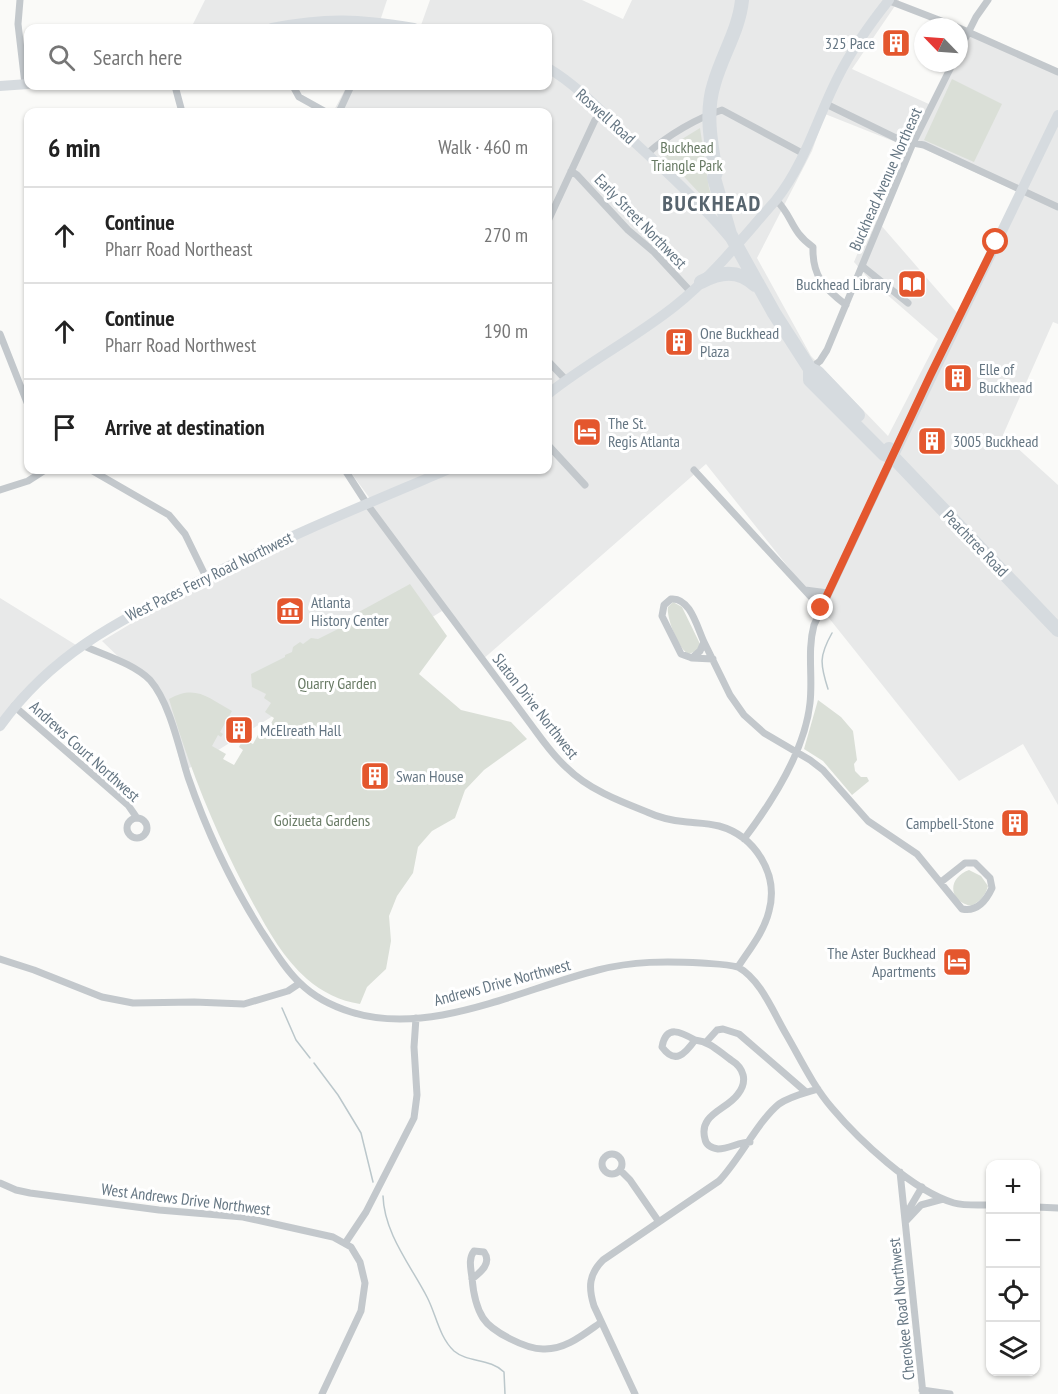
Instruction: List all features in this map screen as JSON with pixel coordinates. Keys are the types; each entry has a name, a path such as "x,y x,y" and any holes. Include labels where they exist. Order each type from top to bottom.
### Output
{"highway":[{"path":"736,245 739,231 721,175 716,172 710,133 710,114 713,86 732,39 742,0"},
{"name":"Peachtree Road","path":"736,245 761,291 810,369 810,380 884,454 892,457 1057,626"},
{"path":"696,287 715,276 734,274 746,278 761,291"}],"main road":[{"path":"552,391 658,318 696,287 776,200 804,154 825,104 853,50 888,0"},
{"path":"293,24 329,19 365,24"},
{"name":"Roswell Road","path":"552,71 572,85 648,153 714,219 736,245"},
{"path":"0,86 24,84"},
{"path":"892,457 1058,115"},
{"name":"West Paces Ferry Road Northwest","path":"0,726 29,689 53,667 117,621 296,534 438,474"}],"street":[{"path":"20,0 18,24 24,64"},
{"path":"888,0 935,18"},
{"path":"988,0 969,31 1058,72"},
{"name":"Buckhead Avenue Northeast","path":"810,369 823,357 913,143 948,72"},
{"path":"176,90 180,108"},
{"path":"295,90 299,97 319,108"},
{"path":"341,108 349,90"},
{"path":"825,104 902,141 924,145 1058,207"},
{"path":"648,153 710,114 722,110 804,154"},
{"path":"552,211 595,120 602,112"},
{"name":"Early Street Northwest","path":"571,171 628,230 696,287"},
{"path":"776,200 801,239 813,246 813,257 822,285 846,305"},
{"path":"862,266 908,303"},
{"path":"0,334 24,395"},
{"path":"552,365 566,380"},
{"path":"552,449 585,485"},
{"path":"744,839 774,798 796,751 810,704 811,636 821,608 892,457"},
{"path":"694,470 821,608"},
{"path":"0,490 28,481 39,474"},
{"path":"98,474 169,515 185,534 207,577"},
{"name":"Slaton Drive Northwest","path":"348,474 551,751 569,770 594,788 649,813 675,821 718,826 732,831 756,850 765,865 770,880 769,911 764,925 738,967"},
{"path":"805,590 828,593"},
{"path":"713,659 692,658 681,654 662,616 662,608 666,602 676,599 686,603 704,642 713,659 730,695 744,715 764,733 796,751 823,771 868,821 917,854 962,909 968,910 980,905 992,888 990,878 975,863 965,863 941,882"},
{"path":"692,658 700,651 704,642"},
{"name":"Andrews Drive Northwest","path":"82,645 140,672 157,689 199,808 225,869 276,954 300,984 324,1001 352,1012 383,1018 416,1018 462,1010 596,970 624,964 669,961 738,967"},
{"name":"Andrews Court Northwest","path":"14,706 128,805 137,818"},
{"path":"0,959 102,997 133,1003 244,1004 288,991 300,984"},
{"path":"738,967 760,989 818,1089 851,1128 900,1172 920,1186 956,1204 986,1205"},
{"path":"322,1394 364,1302 364,1283 360,1262 346,1242 366,1212 414,1118 417,1095 414,1047 416,1018"},
{"path":"707,1041 717,1030 723,1029 740,1034 806,1092"},
{"path":"695,1040 681,1056 674,1057 662,1047 669,1033 676,1031 695,1040 707,1041 737,1063 743,1071 744,1081 738,1095 710,1116 704,1127 707,1145 718,1149 750,1142"},
{"path":"635,1394 600,1323 590,1292 590,1281 594,1270 603,1260 719,1181 732,1168 768,1115 779,1104 818,1089"},
{"path":"620,1170 630,1180 659,1221"},
{"name":"Cherokee Road Northwest","path":"900,1172 922,1392"},
{"name":"West Andrews Drive Northwest","path":"0,1183 30,1193 159,1210 243,1217 316,1232 346,1242"},
{"path":"905,1216 920,1186"},
{"name":"Cherokee Road Northwest","path":"905,1216 921,1205 944,1198"},
{"path":"1040,1207 1058,1208"},
{"path":"472,1279 484,1320 514,1341 527,1347 544,1349 561,1346 600,1323"},
{"path":"922,1392 950,1394"}],"shaded area":[{"path":"205,0 387,0 380,21 333,24 193,24"},
{"path":"430,0 582,0 623,19 632,0 899,0 852,69 931,105 948,72 968,72 969,31 1058,75 1058,324 1053,322 1003,435 1058,485 1058,805 1023,744 959,781 706,464 482,660 442,611 183,772 164,701 141,671 129,667 102,641 202,581 371,500 352,474 552,474 552,108 335,108 345,90 552,90 552,24 421,24","holes":["825,114 903,145 913,144 1021,193 958,314 873,216 854,262 868,278 938,339 888,436 811,356 757,258 812,151"]},
{"path":"380,21 395,24 378,24"},
{"path":"0,598 76,645 0,732"}],"green space":[{"path":"952,79 1002,104 974,162 924,140"},
{"name":"Buckhead Triangle Park","path":"700,128 709,188 717,212 661,152"},
{"name":"Goizueta Gardens","path":"410,584 447,636 419,674 461,710 511,722 527,739 484,770 465,790 455,818 432,831 418,847 413,873 397,896 389,916 391,941 386,969 367,987 360,1004 338,998 313,984 291,963 271,935 217,830 186,752 169,699 187,693 202,694 232,711 220,732 223,734 221,737 218,735 212,746 226,754 223,759 234,765 243,750 239,747 243,739 253,744 259,733 264,736 274,718 265,712 271,703 264,698 266,694 252,687 251,674 285,657 300,642 303,644 311,638 318,639 346,625 357,613"},
{"path":"673,602 682,607 700,644 698,650 689,654 681,647 671,625 668,607"},
{"path":"818,700 841,717 853,731 857,760 854,764 855,771 861,777 867,777 869,781 852,795 823,761 804,749"},
{"path":"969,870 981,876 988,886 984,896 972,906 958,900 953,890 957,878"}],"waterway":[{"path":"828,689 822,660 832,633"},
{"path":"282,1008 296,1040 310,1058"},
{"path":"314,1063 338,1095 361,1133 373,1182"},
{"path":"383,1196 393,1236 427,1297 445,1339 460,1355 492,1364 504,1372 505,1394"}],"place":[{"name":"325 Pace","path":"896,43"},
{"name":"Buckhead Library","path":"912,284"},
{"name":"One Buckhead Plaza","path":"679,342"},
{"name":"Elle of Buckhead","path":"958,378"},
{"name":"The St. Regis Atlanta","path":"587,432"},
{"name":"3005 Buckhead","path":"932,441"},
{"name":"Atlanta History Center","path":"290,611"},
{"name":"McElreath Hall","path":"239,730"},
{"name":"Swan House","path":"375,776"},
{"name":"Campbell-Stone","path":"1015,823"},
{"name":"The Aster Buckhead Apartments","path":"957,962"}],"district":[{"name":"BUCKHEAD","path":"712,203"}],"route":[{"path":"821,608 996,242"}],"park label":[{"name":"Quarry Garden","path":"337,683"}]}
